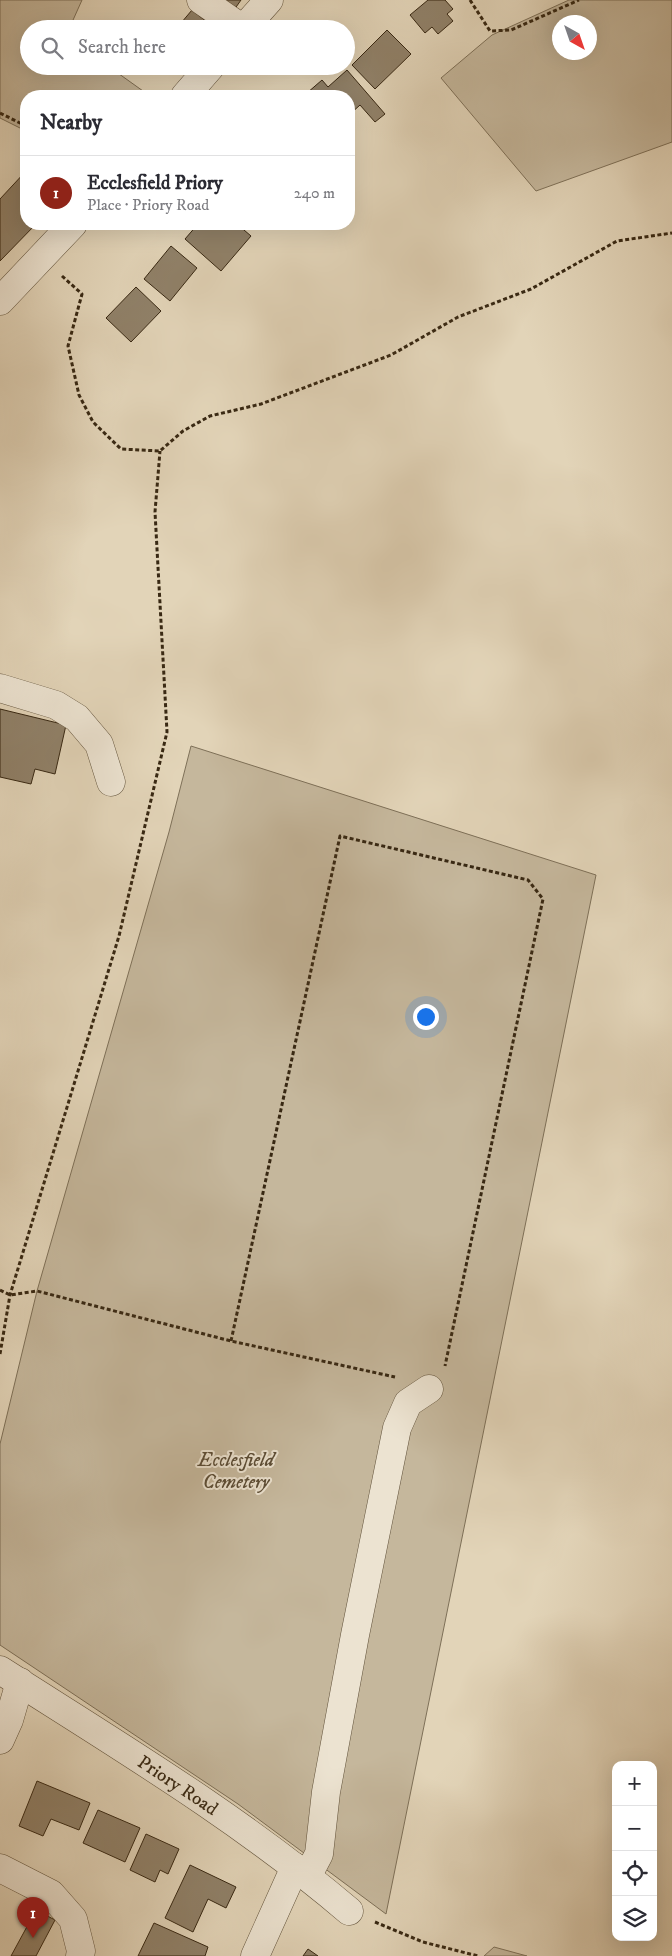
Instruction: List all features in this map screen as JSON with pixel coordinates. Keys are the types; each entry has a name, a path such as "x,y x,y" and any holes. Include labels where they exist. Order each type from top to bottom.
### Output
{"street":[{"path":"201,0 230,20"},
{"path":"251,20 269,0"},
{"path":"190,90 203,75"},
{"path":"0,301 68,230"},
{"path":"0,688 56,704 77,718 99,744 111,782"},
{"path":"255,1956 302,1871 319,1854 326,1792 355,1635 398,1428 408,1403 429,1389"},
{"path":"0,1740 9,1720 10,1676"},
{"name":"Priory Road","path":"10,1676 172,1778 302,1871 349,1911"},
{"path":"0,1868 51,1894 73,1919 81,1951 80,1956"}],"path":[{"path":"470,0 490,31 510,30 579,0"},
{"path":"0,113 20,123"},
{"path":"0,1354 10,1294 119,936 167,732 155,512 160,451 183,430 210,416 261,404 391,355 458,317 531,289 617,241 672,233"},
{"path":"43,257 82,294 68,346 79,395 94,422 121,450 160,451"},
{"path":"0,1290 10,1294 37,1291 232,1341 412,1381 439,1394 543,899 528,880 340,836 232,1341"},
{"path":"349,1911 423,1942 478,1956"}],"green space":[{"path":"0,0 82,0 73,20 20,20 20,75 121,75 142,90 20,90 20,128 0,118"},
{"path":"569,0 672,0 672,142 536,191 441,78 492,35"},
{"name":"Ecclesfield Cemetery","path":"191,746 596,875 386,1914 238,1804 0,1645 0,1444 37,1291 169,832"},
{"path":"494,1947 527,1956 484,1956"}],"building":[{"path":"220,0 241,0 234,10"},
{"path":"428,0 445,0 453,9 447,14 453,21 438,34 432,27 425,33 410,15"},
{"path":"192,10 204,20 184,20"},
{"path":"387,30 411,54 375,89 355,68 355,62"},
{"path":"341,75 351,75 385,114 375,122 360,105 355,110 355,90 310,90 322,80 328,87"},
{"path":"20,177 20,230 30,230 0,261 0,199"},
{"path":"193,230 244,230 251,236 221,271 185,239"},
{"path":"171,246 197,268 170,301 144,279"},
{"path":"136,287 161,311 131,342 106,318"},
{"path":"0,709 66,725 55,774 35,769 31,784 0,777"},
{"path":"37,1781 90,1803 79,1830 51,1819 43,1836 19,1826"},
{"path":"98,1810 140,1828 125,1862 83,1843"},
{"path":"146,1834 179,1849 168,1874 160,1870 155,1882 130,1870"},
{"path":"190,1865 236,1887 226,1908 208,1899 193,1932 165,1918"},
{"path":"36,1910 55,1920 36,1956 11,1956"},
{"path":"154,1923 208,1947 205,1956 138,1956"},
{"path":"308,1949 318,1956 303,1956"}],"place":[{"name":"Ecclesfield Priory","path":"33,1938"}]}
